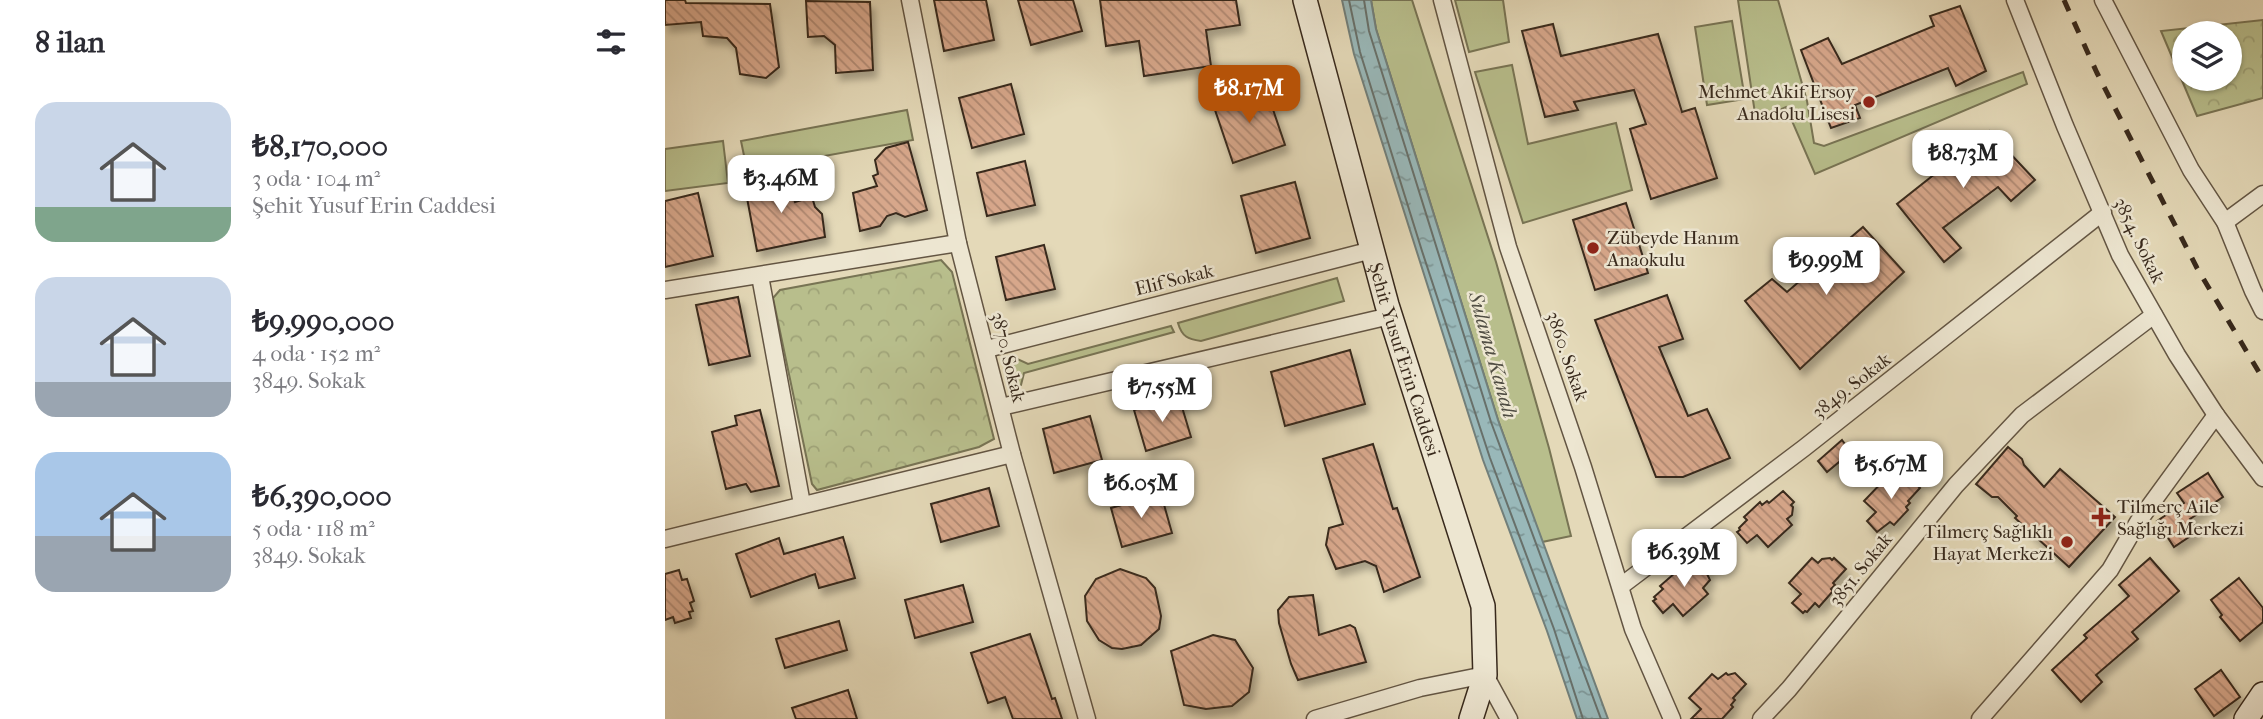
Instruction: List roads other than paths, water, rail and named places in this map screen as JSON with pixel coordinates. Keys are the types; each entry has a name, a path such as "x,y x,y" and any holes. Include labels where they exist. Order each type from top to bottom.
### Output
{"street":[{"name":"3870. Sokak","path":"910,0 958,243 1011,454 1087,719"},
{"name":"Şehit Yusuf Erin Caddesi","path":"1305,0 1391,316 1483,606 1485,674 1471,719"},
{"name":"3860. Sokak","path":"1442,0 1508,247 1622,586 1633,629 1672,719"},
{"name":"3854. Sokak","path":"2015,0 2064,125 2120,255 2216,415 2263,478"},
{"path":"2103,0 2191,170 2225,222 2263,311"},
{"path":"2225,222 2263,194"},
{"name":"3849. Sokak","path":"1622,586 1804,448 2102,212"},
{"path":"665,290 958,243"},
{"name":"Elif Sokak","path":"986,349 1372,250"},
{"path":"760,276 802,504"},
{"name":"3851. Sokak","path":"1761,719 1789,689 1956,485 2022,415 2154,315"},
{"path":"1001,407 1391,316"},
{"path":"1980,719 2110,570 2138,522 2216,415"},
{"path":"665,539 1011,454"},
{"path":"1315,719 1420,688 1485,674 1509,719"},
{"path":"2246,719 2263,694"}],"water":[{"path":"1342,0 1371,0 1376,29 1498,420 1608,719 1577,719 1483,460 1354,54"}],"railway":[{"path":"2064,0 2097,73 2197,268 2263,379"}],"place":[{"name":"Mehmet Akif Ersoy Anadolu Lisesi","path":"1869,102"},
{"name":"Zübeyde Hanım Anaokulu","path":"1593,248"},
{"name":"Tilmerç Aile Sağlığı Merkezi","path":"2101,517"},
{"name":"Tilmerç Sağlıklı Hayat Merkezi","path":"2067,542"}],"water label":[{"name":"Sulama Kanalı","path":"1493,355"}]}
